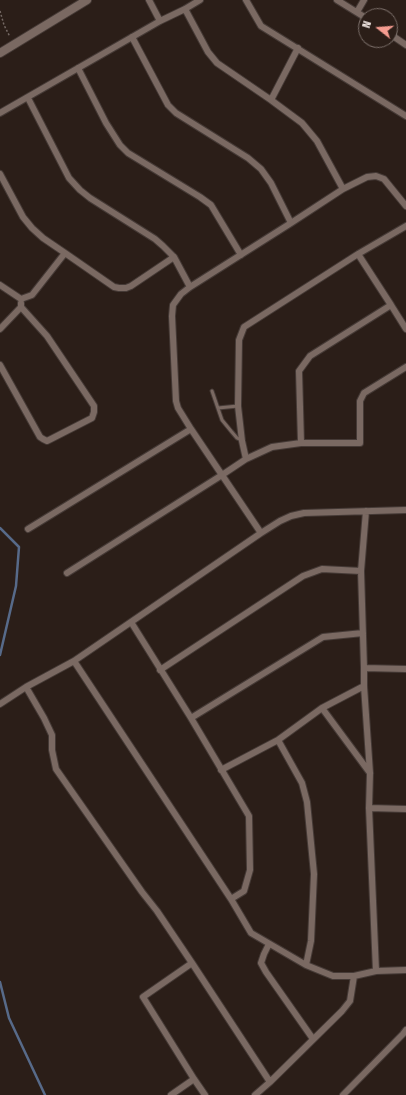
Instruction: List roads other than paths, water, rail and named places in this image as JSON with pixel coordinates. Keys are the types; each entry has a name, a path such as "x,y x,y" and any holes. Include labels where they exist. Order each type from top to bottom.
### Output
{"street":[{"path":"0,53 14,43 87,0"},
{"path":"149,0 160,21"},
{"path":"0,113 160,21 186,9 200,0"},
{"path":"246,0 261,26 406,116"},
{"path":"337,0 357,12 364,0"},
{"path":"186,9 208,52 217,63 302,123 317,141 343,189"},
{"path":"132,37 168,105 176,113 248,158 261,169 271,183 291,223"},
{"path":"271,100 298,48"},
{"path":"78,68 106,123 120,145 128,153 211,205 241,255"},
{"path":"28,98 69,178 90,198 164,246 174,257 190,287"},
{"path":"0,174 23,217 32,228 43,238 114,287 126,288 131,286 174,257"},
{"path":"261,533 178,408 176,401 172,316 173,305 181,294 190,287 343,189 367,177 376,176 384,179 406,206"},
{"path":"246,459 242,441 238,406 238,340 244,327 358,254 406,226"},
{"path":"21,299 32,295 65,253"},
{"path":"358,254 406,329"},
{"path":"0,285 21,299"},
{"path":"0,329 20,307 21,299"},
{"path":"301,443 299,371 310,356 391,305"},
{"path":"0,364 40,437 43,439 51,439 92,418 94,406 47,336 20,307"},
{"path":"67,574 246,459 272,447 301,443 360,443 360,402 364,393 406,367"},
{"path":"28,529 191,429"},
{"path":"0,704 26,687 74,661 261,533 291,516 304,513 406,510"},
{"path":"366,511 361,571 364,686 370,773 376,971"},
{"path":"160,670 303,576 322,569 361,571"},
{"path":"131,622 191,718 248,816 250,870 244,891 231,899"},
{"path":"191,718 323,637 363,633"},
{"path":"74,661 231,899 251,933 306,965 333,976 354,976 376,971 406,970"},
{"path":"364,668 406,669"},
{"path":"221,770 278,740 322,708 364,686"},
{"path":"26,687 52,735 52,750 56,769 142,892 157,911 270,1082"},
{"path":"322,708 370,773"},
{"path":"278,740 302,783 307,802 314,874 311,941 306,965"},
{"path":"370,808 406,809"},
{"path":"270,944 261,963 313,1039"},
{"path":"192,963 142,997 205,1095"},
{"path":"255,1095 270,1082 350,1001 354,976"},
{"path":"343,1095 406,1030"},
{"path":"171,1095 194,1079"}],"lane":[{"path":"212,391 222,420 230,431 242,441"},
{"path":"218,408 238,406"}],"waterway":[{"path":"0,528 19,547 16,586 0,655"},
{"path":"0,982 9,1018 45,1095"}]}
